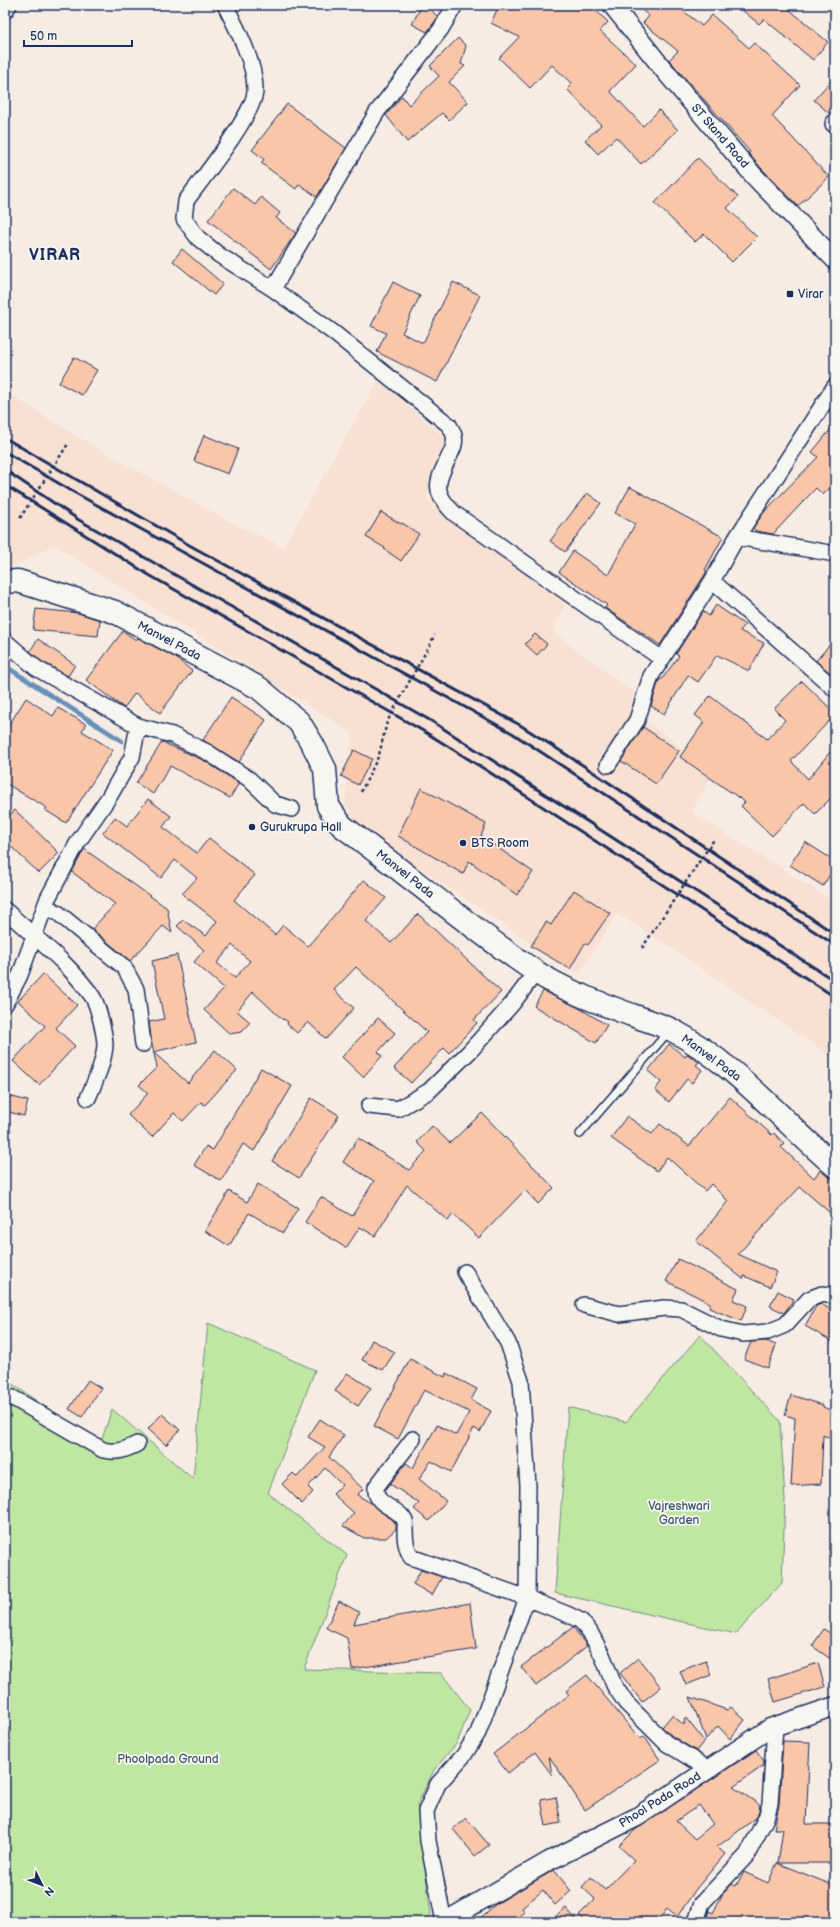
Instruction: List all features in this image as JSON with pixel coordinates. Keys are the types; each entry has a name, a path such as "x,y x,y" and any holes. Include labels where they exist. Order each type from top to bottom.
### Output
{"main road":[{"name":"Manvel Pada","path":"5,582 18,581 115,612 258,688 299,722 325,769 328,806 342,826 473,927 536,972 557,984 615,1009 671,1030 695,1044 738,1076 781,1114 811,1146 835,1166"}],"street":[{"path":"5,11 9,5"},
{"path":"226,5 241,35 254,75 256,92 249,111 186,201 184,219 198,238 219,255 273,289 334,333 449,425 454,436 454,448 441,472 438,487 442,502 455,514 662,659"},
{"path":"273,289 377,112 441,29 455,5"},
{"name":"ST Stand Road","path":"612,5 664,70 754,176 835,260"},
{"path":"608,765 637,720 651,676 712,581 737,537 835,386"},
{"path":"737,537 835,554"},
{"path":"712,581 835,689"},
{"path":"5,641 36,668 138,726 172,735 207,752 249,779 275,804 292,809"},
{"path":"5,1004 20,975 45,906 78,842 109,797 132,757 138,726"},
{"path":"45,906 58,913 124,967 136,989 143,1044"},
{"path":"5,910 76,976 93,997 99,1015 105,1045 100,1066 88,1098"},
{"path":"369,1106 398,1109 429,1091 470,1051 512,1004 536,972"},
{"path":"444,1922 428,1841 426,1811 438,1784 464,1755 478,1733 521,1596 528,1486 521,1381 508,1343 465,1272"},
{"path":"584,1305 619,1314 664,1308 681,1309 721,1329 743,1334 768,1332 785,1324 809,1299 822,1294 835,1296"},
{"path":"5,1399 13,1398 103,1450 112,1452 124,1451 137,1444"},
{"path":"413,1439 376,1487 375,1494 380,1502 400,1516 405,1522 406,1549 411,1557 521,1596 581,1621 590,1632 603,1657 614,1685 626,1703 666,1743 708,1769"},
{"name":"Phool Pada Road","path":"444,1922 549,1861 637,1817 770,1728 835,1706"},
{"path":"696,1922 702,1903 747,1855 766,1818 770,1804 776,1726"}],"lane":[{"path":"580,1134 671,1030"}],"path":[{"path":"20,518 68,444"},
{"path":"361,792 379,755 388,722 435,635"},
{"path":"642,948 715,838"}],"shaded area":[{"path":"378,380 446,438 443,456 427,498 439,509 567,601 553,632 651,705 642,718 714,772 692,812 835,902 835,1059 659,940 617,914 579,975 358,827 345,802 352,733 54,545 5,571 5,391 95,447 233,523 283,547"}],"green space":[{"name":"Phoolpada Ground","path":"208,1323 315,1370 268,1493 347,1555 304,1669 441,1673 470,1710 457,1743 434,1770 417,1805 431,1915 423,1922 5,1922 5,1379 100,1445 112,1409 193,1479"},
{"name":"Vajreshwari Garden","path":"700,1335 780,1421 785,1499 782,1583 736,1634 555,1593 568,1407 626,1422"}],"building":[{"path":"422,5 426,5 438,17 427,32 412,24"},
{"path":"499,5 590,5 608,22 600,31 636,64 610,91 643,126 659,110 678,130 641,164 616,137 598,154 585,140 601,125 567,89 572,84 552,65 530,88 499,58 519,37 491,23"},
{"path":"636,5 676,5 702,26 712,15 749,48 754,43 800,85 772,116 829,177 798,206 762,169 748,153 750,152 669,60 678,51 643,23 649,16"},
{"path":"736,5 784,5 828,42 813,60 764,19 759,24"},
{"path":"458,38 466,46 461,64 465,66 449,82 468,102 449,120 442,113 407,142 386,115 402,96 409,105 439,76 430,66"},
{"path":"835,76 835,112 830,114 814,100"},
{"path":"287,104 346,148 317,197 299,184 296,189 261,163 264,159 252,150"},
{"path":"698,158 738,197 727,208 757,237 732,262 704,234 695,242 655,203"},
{"path":"233,188 255,205 261,197 280,213 276,218 296,233 271,269 208,220"},
{"path":"182,249 223,284 214,295 173,261"},
{"path":"393,282 420,296 402,333 423,343 453,282 480,295 437,382 377,352 386,333 371,326"},
{"path":"74,357 97,370 82,395 59,383"},
{"path":"835,424 835,483 823,495 816,488 773,534 756,531 753,528 765,511 818,457 812,452"},
{"path":"204,435 238,449 228,474 194,461"},
{"path":"630,487 723,537 705,570 707,571 660,645 605,608 607,605 559,572 573,551 608,575 635,524 615,513"},
{"path":"587,493 601,503 565,552 550,541"},
{"path":"381,512 419,534 401,561 384,549 385,548 366,537"},
{"path":"716,605 745,625 740,631 764,643 749,671 717,655 698,682 688,675 664,714 651,706 659,680 662,679 679,656 676,654 703,611 709,616"},
{"path":"36,609 78,613 100,620 98,636 33,630"},
{"path":"123,631 136,640 138,638 176,658 192,671 160,713 135,693 124,708 86,680"},
{"path":"535,634 547,644 537,655 525,644"},
{"path":"835,638 835,677 816,661"},
{"path":"38,639 75,665 68,676 41,661 30,651"},
{"path":"802,681 835,713 835,715 791,761 808,779 835,746 835,794 815,814 804,803 772,836 741,806 745,802 680,757 704,722 695,715 710,696 767,739 785,720 774,709"},
{"path":"231,697 266,720 239,762 203,740"},
{"path":"26,698 53,716 58,708 86,724 82,731 113,750 66,823 45,810 47,808 5,783 5,731"},
{"path":"643,727 679,751 656,784 621,761"},
{"path":"162,742 203,760 239,783 230,798 170,766 153,794 136,783"},
{"path":"354,750 372,759 358,785 341,776"},
{"path":"421,788 486,824 481,836 533,872 517,895 469,861 463,874 398,836"},
{"path":"148,799 171,816 163,827 197,853 209,838 255,875 234,900 275,935 283,925 308,946 364,880 386,898 366,921 391,943 418,914 501,992 474,1020 477,1023 449,1053 444,1048 411,1083 394,1068 427,1032 356,967 334,990 354,1008 326,1039 308,1022 297,1033 287,1024 288,1022 284,1019 283,1020 253,992 237,1011 250,1022 241,1032 230,1034 204,1010 224,988 194,962 204,950 177,926 183,920 206,936 217,921 182,894 197,878 175,860 161,878 103,833 115,817 127,826","holes":["232,945 250,961 235,978 217,963"]},
{"path":"15,810 59,853 39,873 5,841 5,820"},
{"path":"805,842 835,861 835,866 823,886 790,865"},
{"path":"84,849 167,908 172,933 163,926 130,961 92,929 115,904 72,872"},
{"path":"574,890 610,913 588,945 585,943 570,969 531,946 546,922 551,925"},
{"path":"177,955 196,1042 154,1052 149,1022 164,1019 152,961"},
{"path":"43,974 77,1005 56,1028 75,1046 39,1085 13,1061 45,1026 18,1001"},
{"path":"543,991 579,1008 607,1025 596,1043 534,1006"},
{"path":"378,1018 395,1033 378,1052 382,1056 363,1077 342,1057"},
{"path":"669,1044 685,1057 687,1054 699,1062 696,1065 702,1070 692,1083 687,1079 669,1102 655,1090 661,1082 648,1071"},
{"path":"215,1050 237,1070 205,1105 201,1102 183,1121 174,1113 152,1137 128,1115 148,1093 139,1085 157,1067 154,1053 188,1083"},
{"path":"261,1068 292,1086 254,1151 243,1144 221,1181 194,1165 206,1146 213,1150"},
{"path":"5,1095 28,1101 24,1116 5,1111"},
{"path":"730,1097 772,1135 774,1133 784,1144 781,1147 814,1178 820,1170 835,1183 835,1217 800,1187 738,1254 777,1272 770,1287 744,1276 743,1279 696,1241 728,1201 711,1184 705,1191 667,1157 657,1171 611,1138 627,1116 652,1134 660,1124 689,1146"},
{"path":"311,1098 339,1115 299,1178 272,1161"},
{"path":"482,1113 554,1188 538,1204 525,1190 479,1238 453,1214 448,1221 407,1185 375,1236 360,1227 346,1248 305,1222 321,1197 352,1216 374,1181 343,1162 358,1138 409,1170 426,1151 417,1142 432,1126 450,1143"},
{"path":"258,1184 298,1208 283,1233 249,1213 229,1246 205,1231 229,1191 247,1202"},
{"path":"678,1259 738,1289 733,1300 747,1306 741,1321 709,1308 710,1303 666,1281"},
{"path":"778,1291 794,1299 784,1313 770,1306"},
{"path":"821,1304 835,1312 835,1343 805,1326 816,1306"},
{"path":"372,1340 395,1352 383,1370 362,1360"},
{"path":"766,1341 776,1345 768,1368 744,1359 751,1342"},
{"path":"410,1359 445,1377 446,1373 477,1389 471,1400 491,1411 480,1432 474,1428 451,1472 431,1461 419,1479 446,1501 429,1521 414,1509 419,1503 390,1484 406,1463 413,1468 437,1425 456,1435 469,1412 424,1390 398,1439 374,1426"},
{"path":"347,1373 371,1388 358,1406 335,1391"},
{"path":"88,1380 101,1388 82,1417 69,1409"},
{"path":"791,1395 823,1405 823,1407 835,1412 835,1440 823,1435 821,1484 791,1486 795,1418 785,1415"},
{"path":"162,1414 180,1430 166,1445 148,1429"},
{"path":"320,1419 344,1435 329,1457 363,1489 357,1495 371,1503 396,1524 396,1529 386,1538 364,1538 343,1526 354,1513 333,1494 342,1485 325,1468 308,1487 313,1492 302,1504 282,1484 293,1473 297,1477 325,1447 308,1437"},
{"path":"421,1570 442,1577 432,1595 413,1584"},
{"path":"339,1601 359,1612 354,1624 470,1603 476,1649 352,1669 347,1638 326,1628"},
{"path":"573,1627 587,1646 536,1686 521,1667"},
{"path":"824,1629 835,1637 835,1662 812,1646"},
{"path":"638,1658 661,1687 642,1702 620,1673"},
{"path":"706,1661 711,1675 686,1685 680,1671"},
{"path":"818,1663 825,1687 775,1702 768,1679"},
{"path":"587,1675 640,1739 644,1736 660,1760 585,1810 549,1756 552,1775 535,1752 508,1773 493,1754 569,1695 566,1691"},
{"path":"690,1697 727,1710 731,1707 745,1720 730,1739 718,1726 706,1739"},
{"path":"672,1715 684,1725 685,1717 704,1741 696,1751 672,1736 662,1727"},
{"path":"783,1741 810,1742 806,1824 835,1824 835,1863 778,1863 783,1829 774,1829 779,1805"},
{"path":"756,1750 764,1761 763,1766 733,1787 760,1805 758,1815 717,1847 725,1854 696,1889 677,1917 667,1909 657,1922 586,1922 579,1915 595,1899 582,1887 591,1877 605,1890 634,1860 619,1846 635,1830","holes":["699,1805 713,1824 695,1839 676,1821"]},
{"path":"556,1797 561,1823 546,1826 541,1800"},
{"path":"466,1818 489,1845 475,1856 453,1829"},
{"path":"777,1863 835,1886 835,1922 705,1922 709,1911 713,1913 722,1895 732,1884 736,1886 744,1872 768,1883"},
{"path":"554,1870 571,1891 555,1905 543,1890 522,1908 525,1912 513,1922 476,1922 496,1904"},
{"path":"566,1908 578,1922 549,1922"}],"waterway":[{"path":"5,666 122,741"}],"railway":[{"path":"5,438 191,546 520,725 584,766 835,934"},
{"path":"5,452 77,494 512,733 835,945"},
{"path":"5,470 79,520 433,722 835,981"},
{"path":"5,485 149,575 425,732 835,997"}],"place":[{"name":"Virar","path":"790,294"},
{"name":"Gurukrupa Hall","path":"252,827"},
{"name":"BTS Room","path":"463,843"}],"district":[{"name":"VIRAR","path":"55,255"}]}
